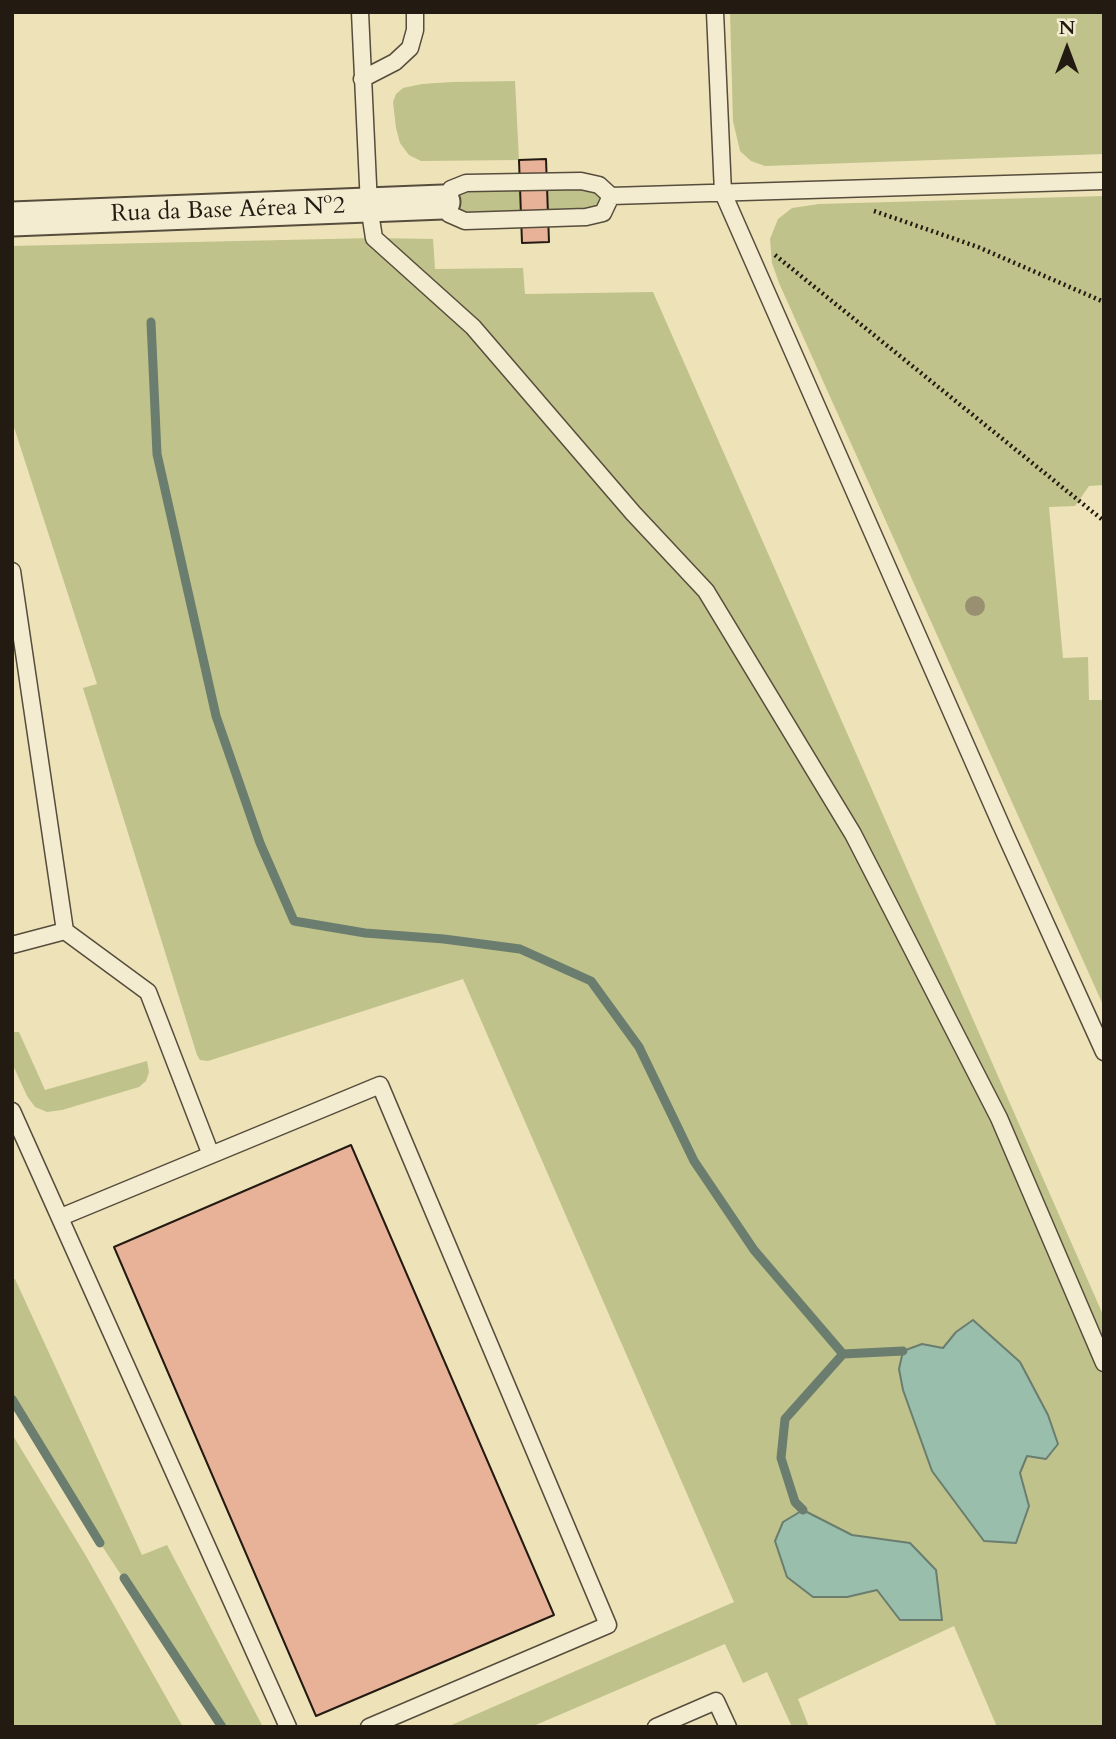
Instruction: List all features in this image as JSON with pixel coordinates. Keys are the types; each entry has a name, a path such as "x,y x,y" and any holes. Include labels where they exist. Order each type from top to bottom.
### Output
{"street":[{"name":"Rua da Base Aérea Nº2","path":"12,219 443,202"}],"lane":[{"path":"360,12 369,206 374,238 473,327 633,513 706,591 859,847 999,1118 1104,1363"},
{"path":"362,79 395,62 410,48 415,30 415,12"},
{"path":"703,12 715,20 723,193 1104,1052"},
{"path":"611,196 603,213 586,217 465,221 449,214 443,202 451,189 466,183 581,181 599,185 611,196 1104,181"},
{"path":"12,571 65,931 148,992 211,1155"},
{"path":"12,945 65,931"},
{"path":"61,1217 380,1085 608,1625 369,1727"},
{"path":"12,1111 288,1727"},
{"path":"656,1727 716,1701 728,1727"}],"path":[{"path":"866,208 978,247 1104,302"},
{"path":"738,228 783,260 1104,521"}],"green space":[{"path":"730,12 1104,12 1104,154 765,166 751,161 740,151 733,121"},
{"path":"515,81 519,160 421,161 409,155 400,143 393,102 396,94 403,88 452,82"},
{"path":"472,190 592,190 601,198 594,209 472,213 456,208 456,195"},
{"path":"1104,196 1104,485 1089,486 1075,506 1049,507 1063,658 1088,657 1089,700 1104,700 1104,1007 779,283 772,263 770,239 778,219 792,208 819,204"},
{"path":"433,239 435,269 523,268 525,294 653,292 1104,1317 1104,1727 997,1727 954,1626 798,1699 809,1727 792,1727 767,1672 743,1683 725,1644 531,1727 447,1727 734,1602 463,979 208,1061 200,1060 197,1055 83,688 97,684 12,421 12,246","holes":["956,1332 1046,1459 1027,1456 1020,1473 1029,1506 984,1541 933,1471 903,1390 922,1344 943,1348","803,1510 852,1535 877,1590 847,1597"]},
{"path":"12,1032 19,1032 45,1090 147,1061 149,1072 146,1081 139,1087 47,1112 35,1107 27,1096 12,1063"},
{"path":"15,1279 142,1555 167,1545 263,1727 222,1727 100,1543 12,1399 12,1280"},
{"path":"12,1434 86,1556 183,1727 12,1727"}],"shaded area":[{"path":"973,1320 1020,1362 1048,1415 1058,1444 1046,1459 1027,1456 1020,1473 1029,1506 1016,1543 984,1541 932,1471 903,1390 899,1369 903,1351 922,1344 943,1348 956,1332"},
{"path":"803,1510 852,1535 910,1543 936,1570 942,1620 900,1620 877,1590 847,1597 813,1597 787,1577 775,1541 783,1522"}],"building":[{"path":"546,159 549,242 522,243 519,160"},
{"path":"351,1145 554,1615 316,1716 114,1247"}],"waterway":[{"path":"151,322 157,454 216,716 260,843 294,921 365,933 444,939 520,949 591,981 639,1047 694,1161 754,1250 843,1354"},
{"path":"803,1510 795,1502 781,1458 785,1419 843,1354 903,1351"},
{"path":"12,1399 100,1543"},
{"path":"124,1578 222,1727"}]}
